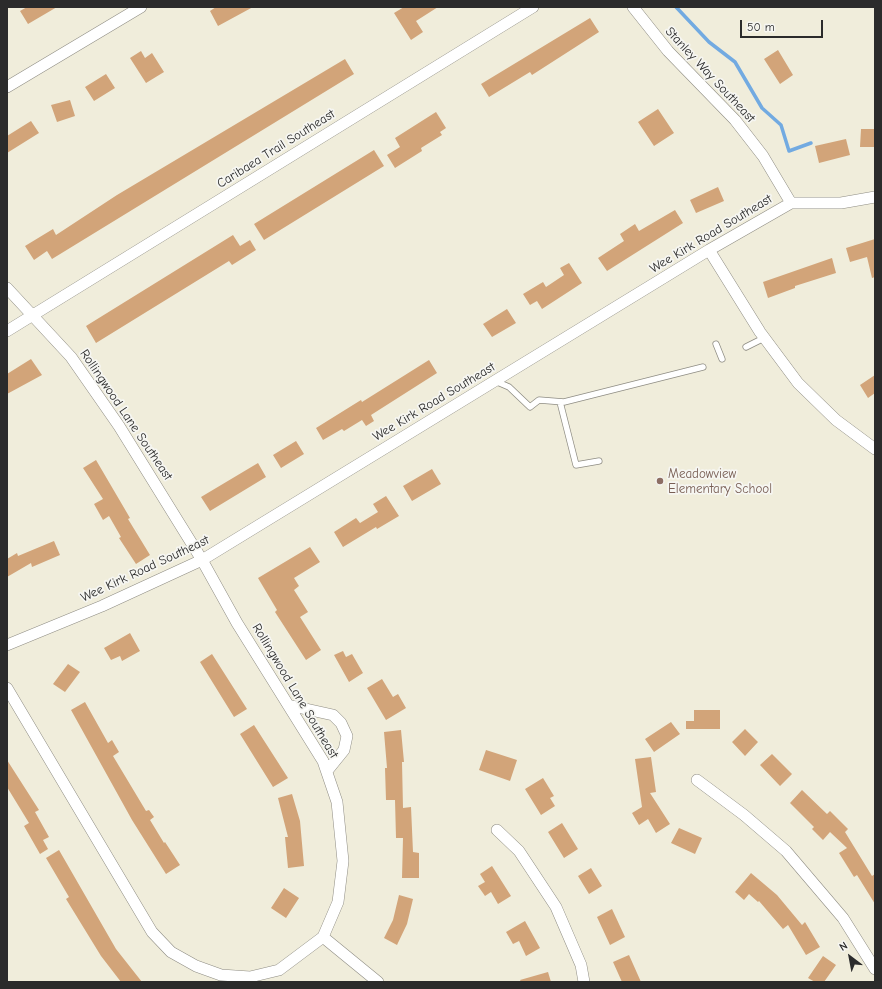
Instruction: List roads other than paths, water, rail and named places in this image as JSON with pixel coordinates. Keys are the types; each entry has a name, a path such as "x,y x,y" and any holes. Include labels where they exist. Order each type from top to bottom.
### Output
{"street":[{"path":"7,87 141,7"},
{"name":"Caribaea Trail Southeast","path":"7,331 533,7"},
{"name":"Stanley Way Southeast","path":"633,7 668,51 715,97 735,120 763,156 791,203"},
{"name":"Wee Kirk Road Southeast","path":"7,645 102,606 202,560 709,250 791,203 842,204 875,197"},
{"path":"709,250 764,338 798,383 818,405 875,449"},
{"name":"Rollingwood Lane Southeast","path":"7,288 71,357 119,426 202,560 237,623 323,761 338,802 343,861 338,902 322,937 279,970 250,977 221,975 196,966 171,952 152,932 7,688"},
{"path":"865,440 875,434"},
{"path":"288,705 333,715 341,723 347,736 344,750 326,771"},
{"path":"697,780 744,815 786,851 844,918 875,969"},
{"path":"497,830 519,851 556,908 581,965 584,982"},
{"path":"322,937 378,982"}],"lane":[{"path":"746,347 764,338"},
{"path":"716,344 722,359"},
{"path":"495,381 509,387 530,407 539,400 564,402 703,367"},
{"path":"560,402 576,465 600,461"}],"waterway":[{"path":"676,7 709,42 735,62 762,108 781,125 789,151 811,143"}],"place":[{"name":"Meadowview Elementary School","path":"660,481"}]}
